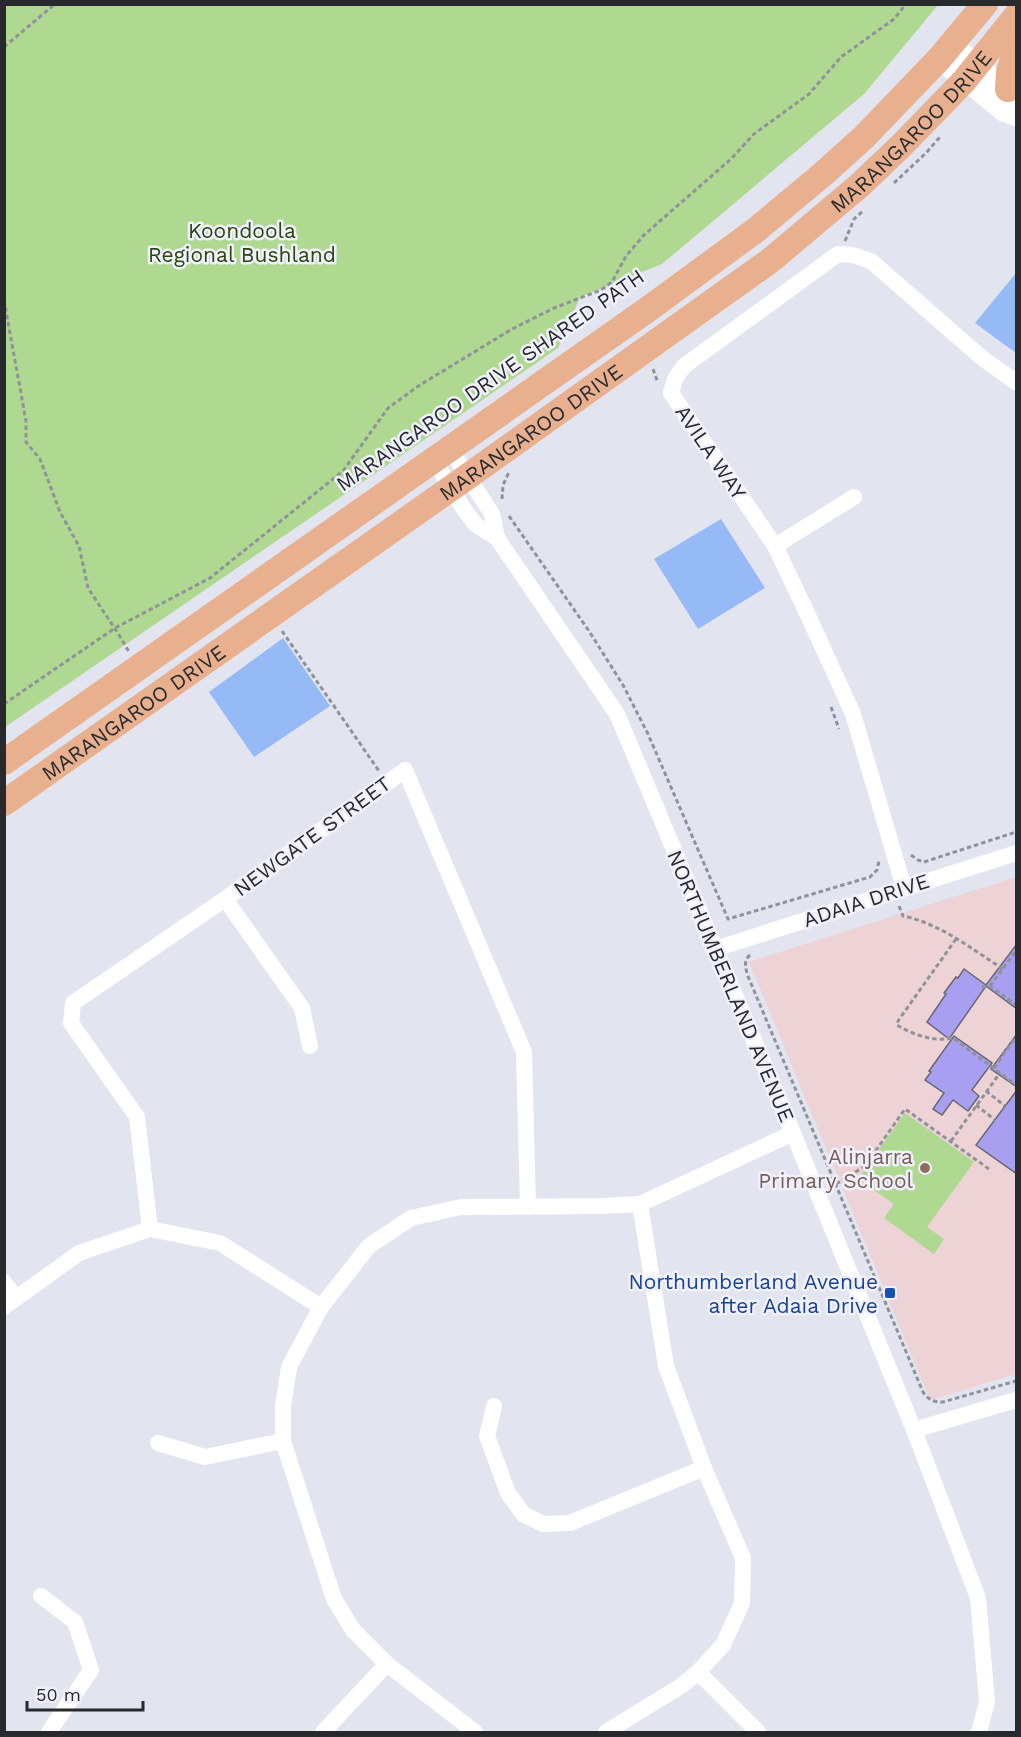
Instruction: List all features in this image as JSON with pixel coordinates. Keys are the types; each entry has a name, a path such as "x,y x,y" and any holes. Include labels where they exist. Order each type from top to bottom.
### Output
{"main road":[{"name":"MARANGAROO DRIVE","path":"4,762 647,310 756,230 864,137 946,51 985,4"},
{"name":"MARANGAROO DRIVE","path":"4,803 771,260 815,224 901,146 971,73 1017,16"},
{"path":"1012,93 1010,72 1017,49"}],"street":[{"path":"946,51 971,73 1012,93"},
{"path":"971,73 986,97 1004,112 1017,116"},
{"name":"AVILA WAY","path":"904,888 853,714 775,546 671,393 675,379 684,366 838,254 853,255 871,261 982,358 1017,382"},
{"name":"NORTHUMBERLAND AVENUE","path":"442,455 459,482 492,514 497,538 618,714 914,1430 978,1598 987,1702 979,1732"},
{"path":"775,546 854,497"},
{"name":"NEWGATE STREET","path":"150,1229 137,1117 71,1023 73,1003 225,899 405,770 525,1052 528,1207"},
{"name":"ADAIA DRIVE","path":"715,948 1017,853"},
{"path":"225,899 302,1008 310,1046"},
{"path":"475,1732 387,1664 353,1630 334,1599 283,1441 283,1406 289,1367 321,1307 369,1246 411,1218 461,1208 640,1204 793,1133"},
{"path":"606,1732 681,1686 698,1672 723,1645 742,1603 743,1558 704,1468 666,1366 640,1204"},
{"path":"4,1282 10,1302 80,1253 150,1229 220,1243 321,1307"},
{"path":"914,1430 1017,1400"},
{"path":"494,1406 487,1436 508,1493 523,1514 543,1524 570,1523 704,1468"},
{"path":"158,1443 205,1457 283,1441"},
{"path":"41,1596 75,1622 91,1670 49,1732"},
{"path":"322,1732 387,1664"},
{"path":"698,1672 758,1732"}],"path":[{"path":"4,47 55,4"},
{"path":"4,704 114,628 210,578 343,471 388,408 420,385 512,329 554,308 602,290 612,282 626,256 644,235 731,159 754,134 809,94 840,57 894,19 906,4"},
{"path":"4,300 26,421 26,442 40,459 60,512 79,546 88,588 139,669"},
{"path":"641,353 653,370 661,392"},
{"path":"509,471 501,498 511,519 590,631 623,685 648,734 728,919 870,877 877,870 880,856"},
{"path":"271,614 387,783"},
{"path":"828,701 840,731"},
{"path":"906,849 916,859 924,862 1017,832"},
{"path":"893,906 899,904 903,916 923,921 1003,969"},
{"path":"956,939 897,1025 930,1038 953,1038 1017,1085"},
{"path":"990,986 1017,951"},
{"path":"756,952 747,958 745,963 747,974 925,1397 936,1402 943,1402 1017,1381"},
{"path":"982,987 990,986 1017,1005"},
{"path":"994,1068 1017,1036"},
{"path":"951,1141 1000,1072"},
{"path":"986,1091 1005,1106"},
{"path":"976,1105 995,1120"},
{"path":"836,1184 865,1166 905,1109 989,1169"}],"shaded area":[{"name":"Alinjarra Primary School","path":"1016,877 1016,1374 930,1400 749,962"}],"green space":[{"name":"Koondoola Regional Bushland","path":"5,4 938,5 864,94 662,264 580,297 558,348 5,727"},
{"path":"905,1113 974,1162 927,1227 944,1239 934,1254 884,1218 894,1204 858,1179"}],"water":[{"path":"1016,273 1016,353 975,323"},
{"path":"721,519 765,588 698,629 654,559"},
{"path":"283,638 330,706 254,757 209,692"}],"building":[{"path":"1017,944 1017,1009 986,986 949,1039 927,1022 946,994 944,993 964,969 986,985"},
{"path":"1017,1034 1017,1087 991,1069"},
{"path":"954,1036 992,1063 972,1090 979,1096 968,1111 953,1100 942,1115 933,1109 944,1093 925,1080"},
{"path":"1017,1090 1017,1174 976,1145"}],"place":[{"name":"Alinjarra Primary School","path":"925,1168"},
{"name":"Northumberland Avenue after Adaia Drive","path":"890,1293"}]}
